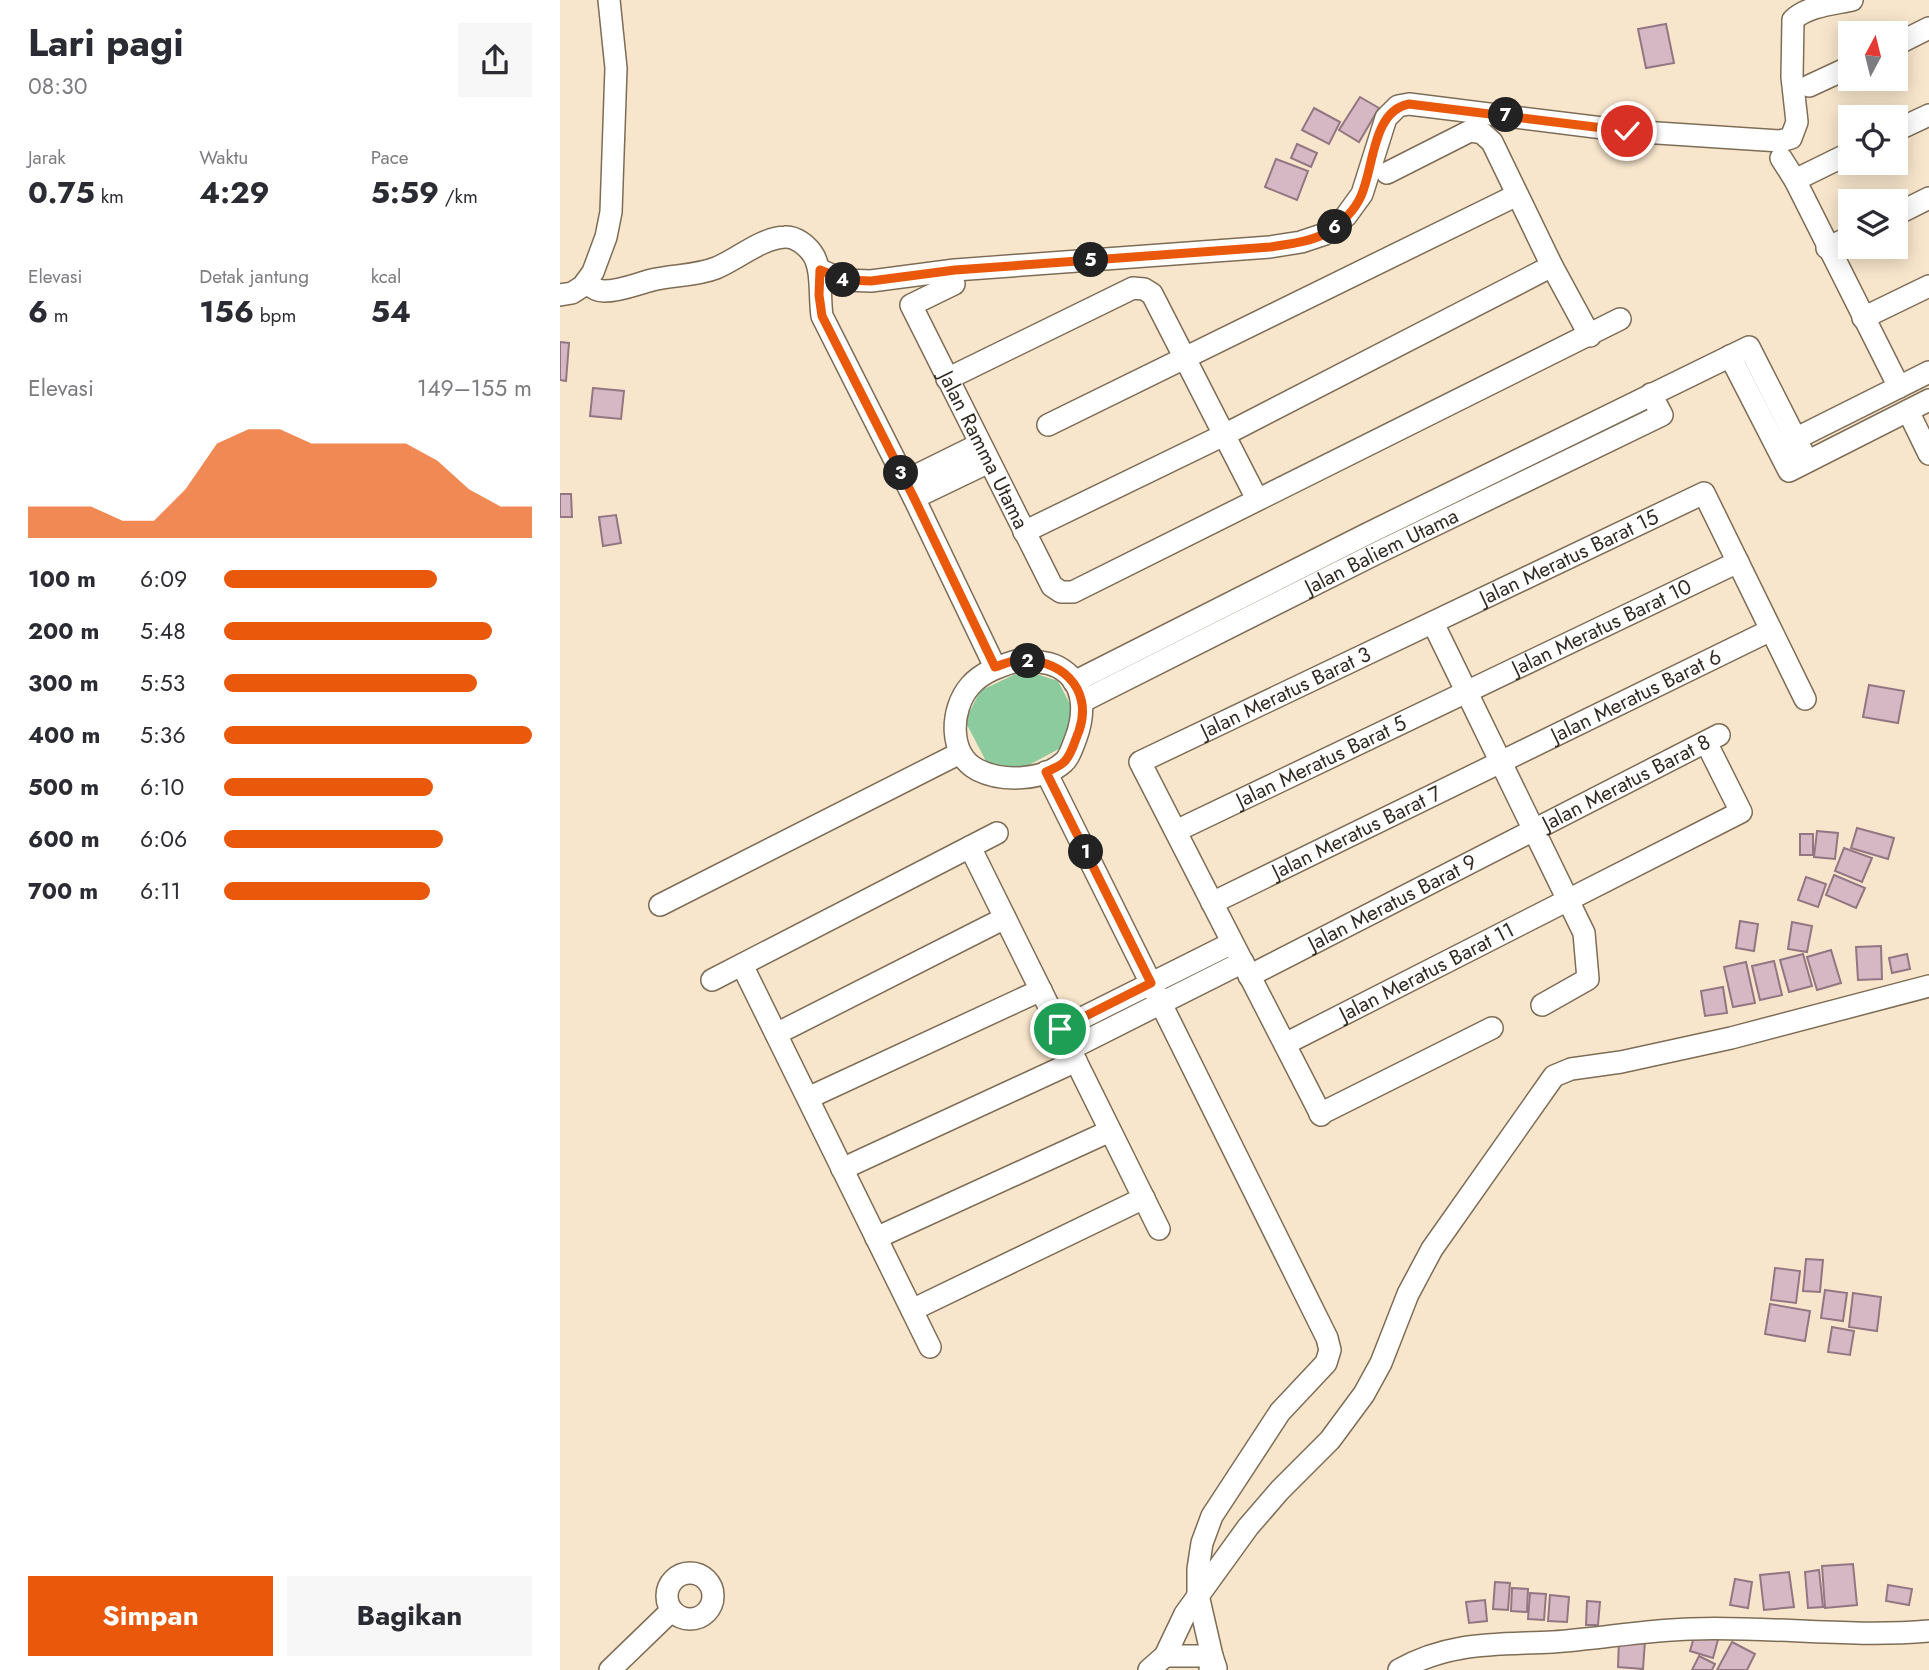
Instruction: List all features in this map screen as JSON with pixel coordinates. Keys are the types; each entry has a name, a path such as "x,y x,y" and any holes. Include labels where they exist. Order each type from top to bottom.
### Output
{"street":[{"path":"560,295 572,293 586,282 593,272 606,237 611,212 616,68 610,0"},
{"path":"820,270 845,280 871,281 955,270 1270,247 1301,242 1325,234 1356,206 1386,118 1398,106 1409,104 1627,131 1780,141 1791,138 1797,122 1792,77 1793,20 1818,8 1852,0"},
{"path":"1908,38 1929,28"},
{"path":"1809,86 1838,73"},
{"path":"1908,125 1929,115"},
{"path":"1387,173 1469,131 1482,133 1492,142 1552,266 1590,336"},
{"path":"1781,158 1795,180 1899,387"},
{"path":"1795,180 1838,159"},
{"path":"1048,425 1517,195"},
{"path":"1908,208 1929,198"},
{"path":"586,282 590,287 601,291 613,290 714,268 767,242 786,236 805,246 813,254 820,270 822,316 995,667"},
{"path":"1827,248 1838,243"},
{"path":"1024,532 1224,435 1552,266"},
{"name":"Jalan Ramma Utama","path":"954,284 911,305 1052,586 1060,592 1073,592 1257,499"},
{"path":"1863,318 1929,286"},
{"path":"947,379 1133,288 1144,289 1152,294 1186,356 1257,499 1620,319"},
{"name":"Jalan Baliem Utama","path":"1078,691 1377,553 1662,415 1651,394 1739,351 1786,443"},
{"path":"1929,372 1786,443 1798,466 1929,400"},
{"path":"1908,411 1929,454"},
{"path":"909,489 984,453"},
{"name":"Jalan Meratus Barat 15","path":"1433,623 1704,493 1738,562"},
{"path":"1738,562 1805,699"},
{"name":"Jalan Meratus Barat 10","path":"1467,692 1738,562"},
{"path":"1433,623 1584,933 1588,979 1542,1005"},
{"name":"Jalan Meratus Barat 3","path":"1176,831 1140,762 1433,623"},
{"name":"Jalan Meratus Barat 6","path":"1501,762 1771,629"},
{"path":"1016,661 1038,662 1059,668 1078,691 1082,721 1066,761 1046,772 999,778 975,769 960,753 954,734 957,709 970,686 995,667 1016,661"},
{"name":"Jalan Meratus Barat 5","path":"1176,831 1467,692"},
{"name":"Jalan Meratus Barat 8","path":"1534,830 1712,739 1741,812"},
{"path":"660,905 960,753"},
{"name":"Jalan Meratus Barat 7","path":"1212,903 1501,762"},
{"path":"1046,772 1327,1338 1330,1350 1326,1363 1280,1412 1212,1516 1202,1543 1198,1595 1213,1665 1166,1656"},
{"name":"Jalan Meratus Barat 11","path":"1284,1044 1741,812"},
{"name":"Jalan Meratus Barat 9","path":"842,1169 1073,1055 1161,1004 1246,969 1534,830"},
{"path":"1176,831 1320,1114 1492,1028"},
{"path":"712,980 997,833"},
{"path":"970,847 1159,1229"},
{"path":"776,1034 1005,918"},
{"path":"1060,1029 1233,943"},
{"path":"742,965 930,1347"},
{"path":"1149,1670 1166,1656 1180,1623 1198,1595 1263,1509 1330,1440 1364,1394 1381,1363 1408,1294 1432,1249 1554,1076 1571,1069 1621,1062 1731,1038 1929,986"},
{"path":"807,1098 1041,990"},
{"path":"876,1238 1111,1130"},
{"path":"912,1310 1144,1198"},
{"path":"610,1670 671,1611"},
{"path":"1399,1670 1448,1650 1480,1644 1550,1642 1690,1629 1885,1635 1929,1631"}],"green space":[{"path":"1024,670 1058,681 1075,714 1066,745 1018,771 987,763 965,721 980,691"}],"building":[{"path":"1666,24 1674,63 1646,68 1638,29"},
{"path":"1360,97 1379,108 1359,142 1339,130"},
{"path":"1314,108 1340,122 1329,144 1302,130"},
{"path":"1297,144 1317,153 1311,167 1291,158"},
{"path":"1276,159 1308,171 1297,200 1265,187"},
{"path":"560,342 569,343 566,381 560,380"},
{"path":"593,388 624,391 621,419 590,416"},
{"path":"560,494 571,494 572,517 560,517"},
{"path":"616,515 621,543 603,546 599,517"},
{"path":"1869,685 1904,691 1898,723 1863,717"},
{"path":"1857,828 1894,838 1888,859 1851,848"},
{"path":"1817,831 1838,833 1835,859 1814,857"},
{"path":"1800,834 1813,834 1813,855 1800,855"},
{"path":"1844,848 1872,858 1862,882 1835,871"},
{"path":"1834,875 1865,888 1856,908 1826,895"},
{"path":"1806,877 1826,884 1818,907 1798,900"},
{"path":"1740,921 1758,924 1754,951 1736,948"},
{"path":"1792,922 1812,926 1807,952 1788,949"},
{"path":"1881,946 1882,979 1858,980 1856,947"},
{"path":"1831,950 1841,983 1817,990 1807,957"},
{"path":"1803,954 1812,986 1789,992 1780,960"},
{"path":"1907,954 1910,969 1892,973 1889,958"},
{"path":"1774,961 1782,995 1760,1000 1752,966"},
{"path":"1746,962 1755,1003 1733,1007 1724,967"},
{"path":"1723,987 1727,1013 1705,1016 1701,991"},
{"path":"1806,1259 1823,1260 1820,1292 1803,1291"},
{"path":"1775,1268 1800,1271 1796,1303 1771,1300"},
{"path":"1825,1290 1847,1293 1843,1321 1821,1318"},
{"path":"1853,1293 1881,1297 1877,1331 1849,1327"},
{"path":"1770,1304 1810,1311 1805,1341 1765,1334"},
{"path":"1832,1327 1854,1331 1850,1355 1828,1352"},
{"path":"1853,1564 1857,1605 1825,1608 1822,1566"},
{"path":"1819,1570 1823,1607 1808,1608 1805,1572"},
{"path":"1789,1572 1794,1607 1764,1610 1760,1575"},
{"path":"1735,1579 1752,1582 1748,1608 1730,1605"},
{"path":"1495,1582 1510,1583 1508,1610 1493,1609"},
{"path":"1888,1585 1912,1589 1909,1605 1886,1601"},
{"path":"1512,1588 1528,1589 1527,1612 1511,1611"},
{"path":"1530,1593 1546,1594 1544,1620 1528,1619"},
{"path":"1550,1595 1569,1597 1567,1622 1548,1621"},
{"path":"1485,1600 1487,1621 1469,1623 1466,1602"},
{"path":"1587,1601 1600,1602 1598,1625 1586,1625"},
{"path":"1696,1630 1719,1636 1713,1658 1690,1651"},
{"path":"1619,1640 1645,1641 1643,1669 1618,1667"},
{"path":"1732,1642 1755,1654 1747,1670 1717,1670"},
{"path":"1699,1656 1715,1664 1712,1670 1692,1670"}],"route":[{"path":"1060,1029 1151,983 1046,772 1066,761 1082,721 1083,701 1074,682 1059,668 1038,662 1016,661 995,667 822,316 820,270 845,280 871,281 955,270 1159,256 1301,242 1325,234 1356,206 1386,118 1398,106 1409,104 1627,131"}]}
